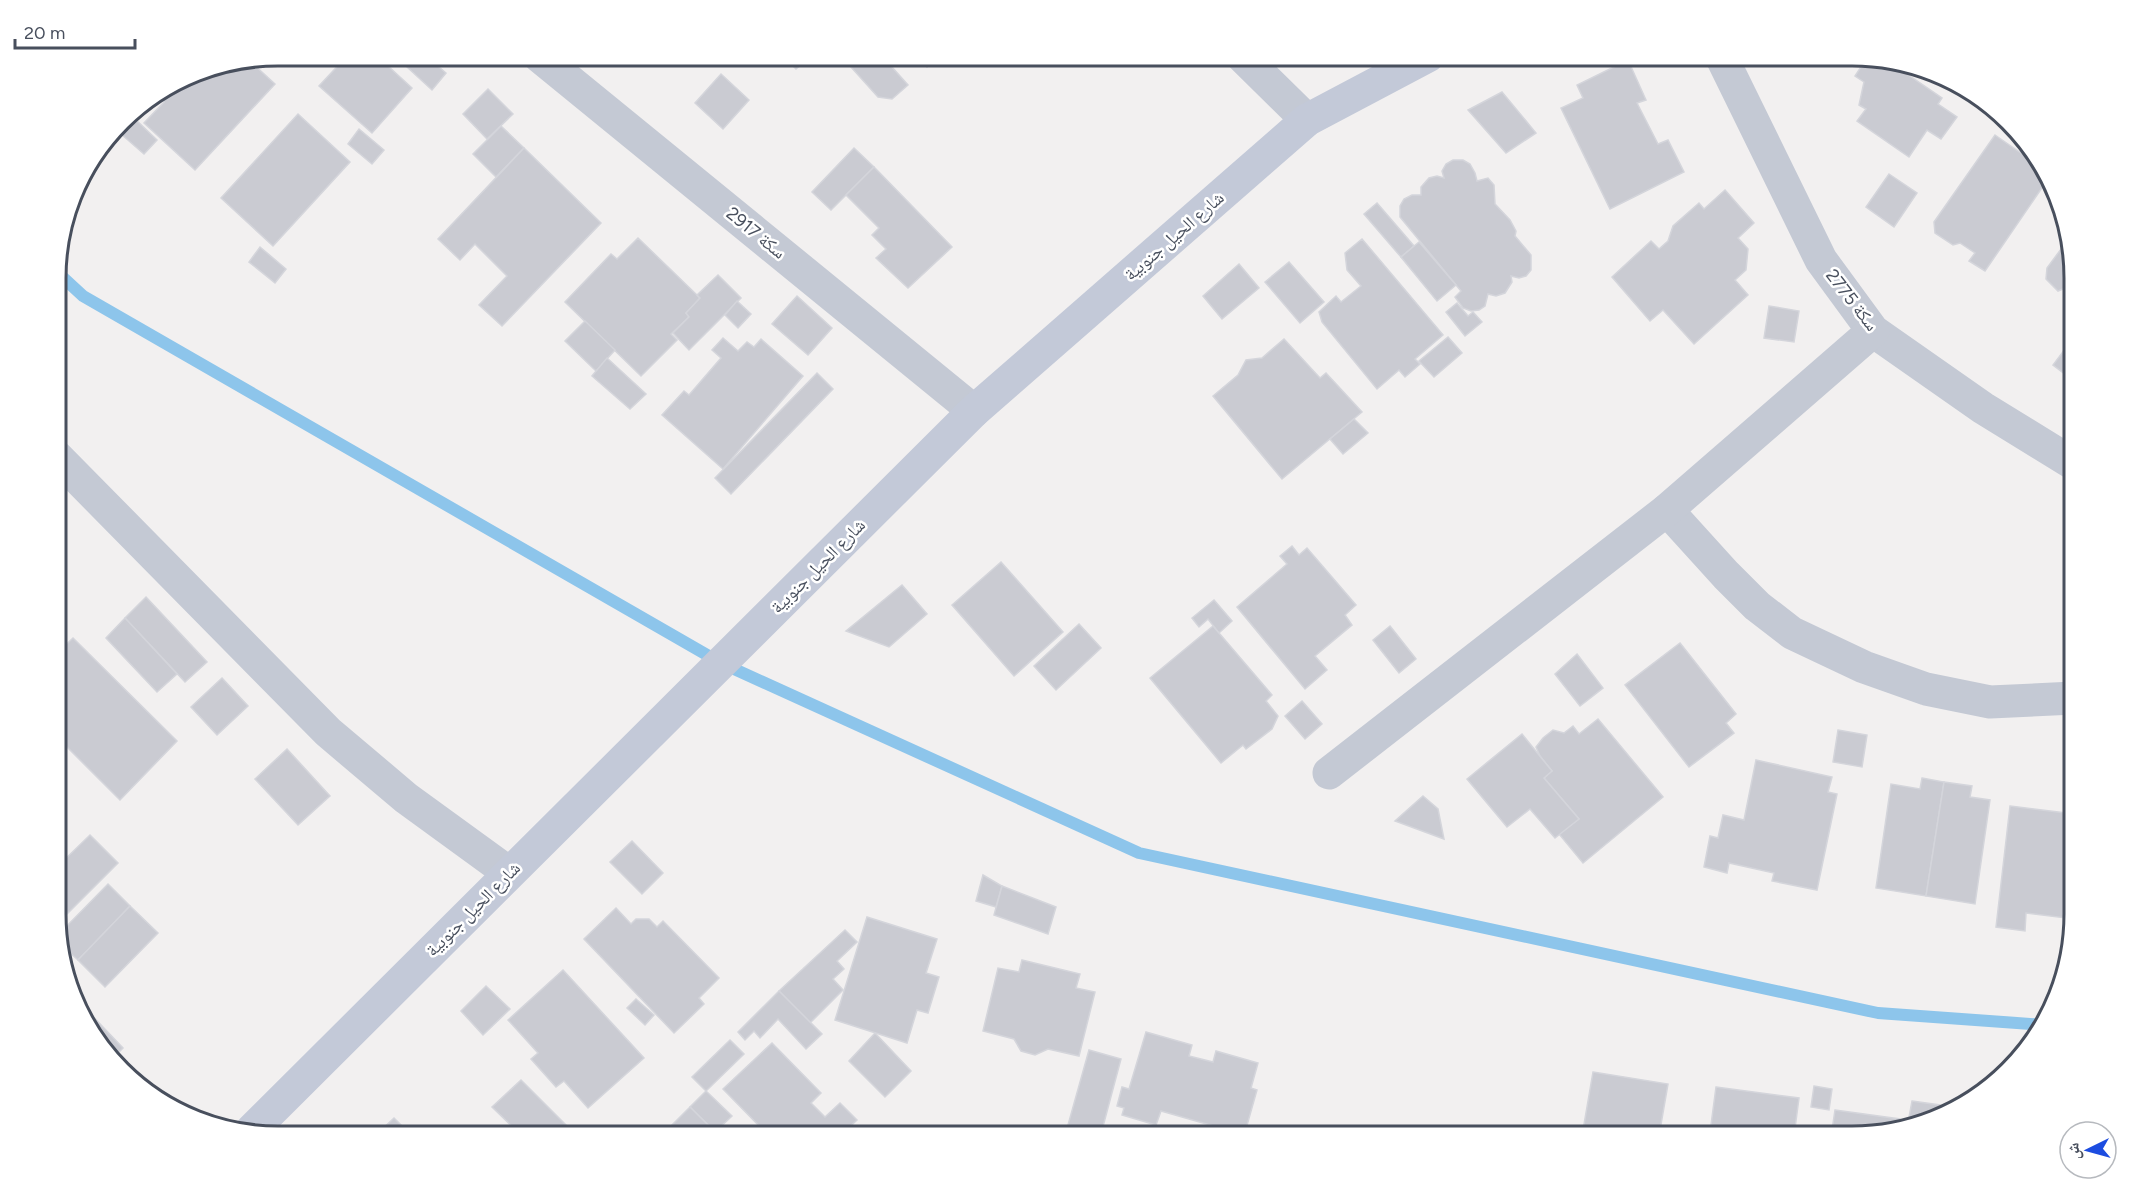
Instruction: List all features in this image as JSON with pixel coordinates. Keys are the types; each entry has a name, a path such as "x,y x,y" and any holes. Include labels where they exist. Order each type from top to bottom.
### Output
{"street":[{"name":"سكة 2917","path":"551,66 974,411"},
{"path":"1252,66 1306,120"},
{"name":"شارع الحيل جنوبية","path":"257,1125 974,411 1306,120 1409,66"},
{"name":"سكة 2775","path":"1726,66 1821,260 1873,331 1983,408 2064,458"},
{"path":"1329,773 1667,510 1873,331"},
{"path":"66,466 328,732 406,798 509,873"},
{"path":"1667,510 1757,606 1792,633 1864,667 1926,689 1990,702 2064,698"}],"building":[{"path":"338,66 388,66 412,88 372,133 319,86"},
{"path":"438,66 446,73 432,90 407,67"},
{"path":"850,66 891,66 908,85 892,99 878,97"},
{"path":"1616,66 1631,66 1646,100 1637,103 1658,144 1668,140 1684,172 1610,209 1561,108 1583,98 1577,85"},
{"path":"1861,66 1905,72 1942,98 1938,104 1957,117 1941,139 1927,130 1909,157 1857,121 1866,109 1859,105 1864,82 1855,76"},
{"path":"257,67 275,84 195,170 144,123 164,102 162,101 172,94 197,82 237,70"},
{"path":"721,74 749,100 723,129 695,103"},
{"path":"488,89 513,114 487,139 463,114"},
{"path":"1502,92 1536,133 1506,153 1468,110"},
{"path":"298,114 350,162 273,246 221,198"},
{"path":"136,120 157,140 144,154 122,135"},
{"path":"501,126 524,148 496,177 473,154"},
{"path":"359,129 384,150 372,164 348,144"},
{"path":"1995,135 2025,156 2043,186 1985,271 1969,261 1975,253 1960,243 1953,245 1935,233 1934,222"},
{"path":"524,148 601,223 502,326 479,305 507,276 475,244 460,260 438,239"},
{"path":"854,148 874,167 831,210 812,192"},
{"path":"1453,160 1463,160 1470,164 1477,181 1488,178 1494,185 1495,204 1510,220 1516,231 1515,236 1531,255 1531,270 1526,276 1519,278 1511,276 1512,282 1505,293 1496,296 1488,294 1485,306 1479,310 1471,311 1463,308 1455,297 1461,291 1400,217 1400,206 1404,199 1412,195 1421,195 1421,187 1429,178 1437,176 1444,178 1442,171 1446,164"},
{"path":"874,167 952,247 908,288 876,258 886,249 872,235 879,228 846,195"},
{"path":"1889,174 1917,193 1894,227 1866,207"},
{"path":"1725,190 1754,223 1738,238 1748,249 1746,270 1735,280 1748,295 1694,344 1663,310 1650,321 1612,277 1651,241 1659,249 1668,241 1673,226 1699,203 1704,209"},
{"path":"1377,203 1414,246 1401,257 1364,214"},
{"path":"638,238 700,298 686,313 689,317 671,334 677,340 641,376 565,302 611,254 617,259"},
{"path":"1362,239 1443,335 1415,359 1420,364 1405,377 1399,370 1377,389 1322,322 1319,312 1336,296 1341,302 1361,286 1347,270 1345,253"},
{"path":"1419,242 1456,285 1437,301 1401,257"},
{"path":"260,247 286,269 275,283 249,262"},
{"path":"2062,248 2064,288 2058,291 2046,279 2047,268"},
{"path":"1289,262 1324,302 1300,323 1265,282"},
{"path":"1239,264 1259,288 1222,319 1203,296"},
{"path":"718,275 741,298 689,350 673,333 689,317 686,313 700,298 697,295"},
{"path":"797,296 832,328 808,355 772,324"},
{"path":"737,301 751,314 738,328 725,315"},
{"path":"1457,303 1468,316 1473,312 1482,322 1465,336 1446,312"},
{"path":"1769,306 1799,311 1794,342 1764,338"},
{"path":"585,321 615,350 596,371 565,341"},
{"path":"1448,337 1462,353 1434,377 1419,361"},
{"path":"723,338 738,351 747,342 754,347 761,339 803,376 723,469 662,415 684,391 689,395 721,358 712,350"},
{"path":"1284,339 1320,378 1326,373 1362,412 1282,479 1213,396 1238,375 1246,360 1262,358"},
{"path":"2064,350 2064,373 2053,365"},
{"path":"607,358 646,394 630,409 592,376"},
{"path":"817,373 833,389 731,494 715,478"},
{"path":"1354,419 1368,433 1343,454 1330,439"},
{"path":"1292,546 1299,555 1307,548 1356,605 1345,615 1352,625 1315,656 1327,670 1305,689 1237,607 1287,564 1280,556"},
{"path":"1001,562 1063,632 1014,676 952,605"},
{"path":"902,585 927,614 889,647 846,631"},
{"path":"146,597 207,662 185,682 125,618"},
{"path":"1214,600 1232,621 1219,633 1208,619 1199,627 1192,618"},
{"path":"125,618 177,674 157,692 106,638"},
{"path":"1079,624 1101,648 1056,690 1034,666"},
{"path":"1213,626 1272,695 1266,701 1278,716 1272,729 1246,749 1243,745 1221,763 1150,678"},
{"path":"1390,626 1416,659 1399,673 1373,640"},
{"path":"73,638 177,741 120,800 66,746 66,645"},
{"path":"1680,643 1736,714 1726,723 1734,733 1689,767 1625,685"},
{"path":"1577,654 1603,688 1580,706 1555,674"},
{"path":"222,678 248,706 217,735 191,707"},
{"path":"1302,701 1322,724 1305,739 1285,716"},
{"path":"1598,719 1663,797 1583,863 1559,834 1579,819 1544,778 1552,771 1536,747 1553,730 1564,733 1573,726 1579,734"},
{"path":"1838,730 1867,735 1862,767 1833,762"},
{"path":"1522,734 1552,771 1544,778 1579,819 1555,838 1530,809 1507,827 1467,779"},
{"path":"287,749 330,796 298,825 255,779"},
{"path":"1756,760 1832,777 1828,792 1837,794 1817,890 1772,881 1774,873 1729,863 1727,873 1704,867 1710,836 1718,838 1723,815 1744,820"},
{"path":"1922,778 1944,782 1926,896 1876,888 1891,784 1920,789"},
{"path":"1944,782 1972,786 1970,797 1990,800 1975,904 1926,896"},
{"path":"1423,796 1438,809 1444,839 1395,821"},
{"path":"2010,806 2064,813 2064,918 2026,913 2025,931 1996,927"},
{"path":"90,835 118,863 66,915 66,914 66,858"},
{"path":"632,841 663,873 642,894 610,862"},
{"path":"983,875 1002,886 996,907 976,901"},
{"path":"108,884 130,906 78,960 70,952 66,927"},
{"path":"1002,886 1056,907 1048,934 994,915"},
{"path":"130,906 158,933 105,987 78,960"},
{"path":"616,908 631,924 636,919 649,919 657,927 663,921 719,978 699,998 704,1004 674,1033 584,939"},
{"path":"867,917 937,939 926,973 939,977 928,1013 917,1010 907,1043 835,1020"},
{"path":"845,930 857,942 837,961 844,969 833,979 843,990 810,1023 779,991"},
{"path":"1022,960 1080,974 1076,988 1095,992 1079,1056 1048,1049 1035,1055 1021,1051 1014,1039 983,1031 998,968 1019,972"},
{"path":"563,970 644,1058 588,1108 564,1081 556,1087 531,1059 538,1053 508,1020"},
{"path":"486,986 510,1009 483,1035 461,1011"},
{"path":"779,991 822,1034 806,1049 778,1019 760,1038 754,1031 745,1040 738,1032"},
{"path":"636,999 654,1015 645,1025 627,1008"},
{"path":"92,1015 123,1048 118,1053"},
{"path":"1146,1032 1192,1045 1189,1056 1213,1062 1216,1051 1258,1063 1251,1088 1257,1090 1247,1126 1214,1126 1161,1111 1156,1125 1122,1115 1124,1108 1117,1106 1122,1087 1129,1089"},
{"path":"875,1033 911,1071 885,1097 849,1061"},
{"path":"730,1040 744,1054 706,1091 692,1077"},
{"path":"772,1043 821,1093 811,1103 825,1117 840,1103 857,1120 851,1126 759,1126 723,1089"},
{"path":"1089,1050 1121,1059 1103,1126 1068,1125"},
{"path":"1593,1072 1668,1084 1661,1126 1584,1126"},
{"path":"521,1080 567,1126 512,1126 492,1107"},
{"path":"1814,1086 1832,1089 1829,1110 1811,1107"},
{"path":"1716,1087 1799,1098 1795,1126 1711,1125"},
{"path":"706,1091 732,1116 721,1126 709,1126 690,1107"},
{"path":"1912,1101 1940,1105 1933,1110 1909,1118"},
{"path":"690,1107 709,1126 671,1126"},
{"path":"1835,1110 1900,1119 1866,1126 1833,1126"},
{"path":"394,1118 402,1126 386,1126"}],"waterway":[{"path":"66,280 83,296 721,663 1139,853 1878,1013 2033,1024"}]}
